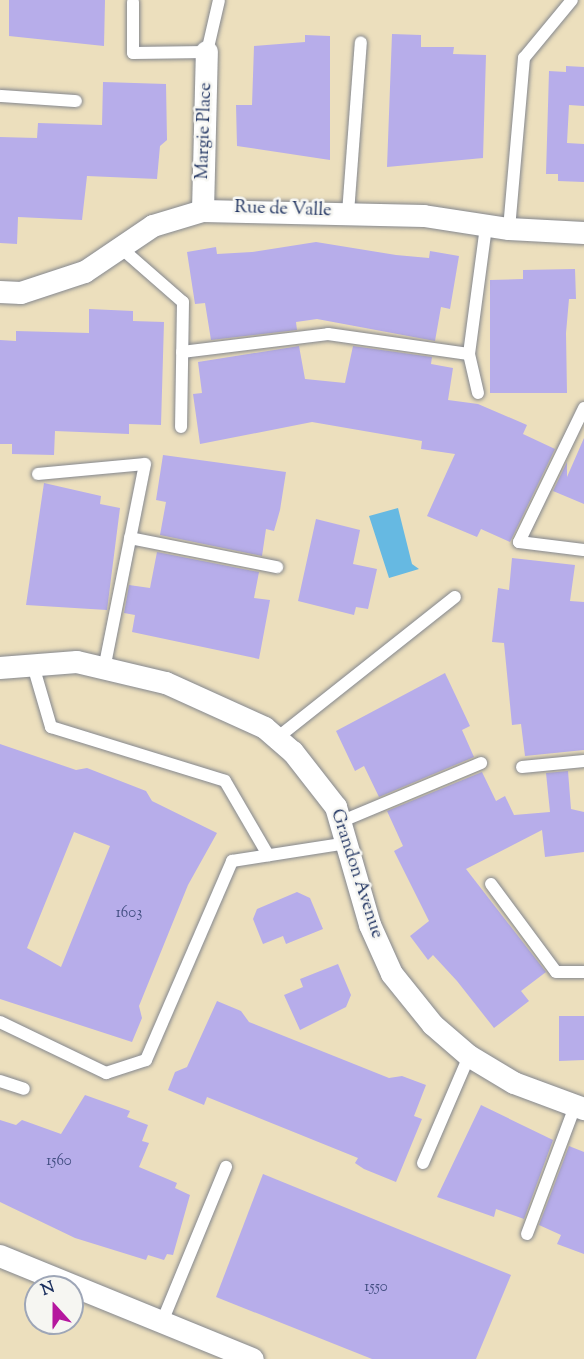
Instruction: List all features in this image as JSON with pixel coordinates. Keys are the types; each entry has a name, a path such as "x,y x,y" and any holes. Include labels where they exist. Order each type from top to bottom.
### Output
{"street":[{"name":"Margie Place","path":"203,211 207,52"},
{"name":"Rue de Valle","path":"0,292 21,293 85,272 153,226 203,211 348,213 509,230 584,233"},
{"name":"Grandon Avenue","path":"0,668 32,662 77,662 166,683 277,738 336,807 370,926 392,974 433,1025 468,1056 514,1083 579,1108"},
{"path":"0,1256 253,1359"}],"lane":[{"path":"133,2 133,53 207,52 219,0"},
{"path":"509,230 524,58 572,0"},
{"path":"348,213 361,42"},
{"path":"0,96 76,101"},
{"path":"478,393 469,354 486,226"},
{"path":"121,248 183,302 181,427"},
{"path":"182,352 328,334 469,354"},
{"path":"584,408 519,543 584,550"},
{"path":"38,474 145,464 104,669"},
{"path":"130,538 277,567"},
{"path":"277,738 454,597"},
{"path":"32,662 51,727 225,781 268,855"},
{"path":"522,766 584,761"},
{"path":"0,1022 106,1073 146,1060 232,861 268,855 343,832 481,763"},
{"path":"491,884 556,972 584,972"},
{"path":"423,1163 468,1056"},
{"path":"0,1082 24,1089"},
{"path":"527,1234 579,1108"},
{"path":"162,1322 226,1167"}],"water":[{"path":"398,508 412,564 419,569 389,578 369,516"}],"building":[{"path":"9,0 105,0 104,46 9,36"},
{"path":"392,34 421,35 421,47 454,47 453,54 486,55 483,158 387,167"},
{"path":"305,35 330,36 330,160 237,146 236,105 252,105 254,46 305,42"},
{"path":"566,66 584,67 584,106 569,105 567,143 584,144 584,182 558,181 558,174 546,174 549,71 566,72"},
{"path":"103,82 166,84 167,140 160,146 157,179 87,176 82,220 18,217 17,244 0,243 0,137 37,138 38,123 102,125"},
{"path":"316,242 396,255 429,258 430,251 459,256 450,309 441,307 435,341 317,319 296,322 297,330 211,340 205,303 195,304 187,252 216,247 217,254 252,252"},
{"path":"575,269 576,299 569,299 566,333 567,393 490,393 490,280 523,279 523,270"},
{"path":"89,309 133,311 133,321 164,322 161,425 129,424 129,434 55,431 54,455 12,454 12,444 0,444 0,340 16,341 16,331 89,333"},
{"path":"299,346 305,379 345,383 353,346 432,357 431,364 453,368 448,400 478,404 527,425 523,434 555,449 510,542 481,529 477,537 427,516 455,454 421,449 422,441 312,422 200,444 193,394 202,393 198,362"},
{"path":"584,438 584,504 553,491 567,462 567,477"},
{"path":"163,455 286,472 274,531 266,529 262,556 160,535 166,502 156,500"},
{"path":"44,483 101,496 100,504 120,508 107,610 26,605"},
{"path":"316,519 360,530 353,564 377,569 368,609 356,607 354,615 298,601"},
{"path":"157,552 259,572 254,598 270,600 259,659 132,632 135,615 124,613 129,585 150,588"},
{"path":"512,558 575,565 570,601 584,602 584,750 525,756 521,724 512,725 504,643 492,642 498,588 509,590"},
{"path":"445,673 470,726 462,730 474,757 379,797 364,766 355,771 336,731"},
{"path":"0,744 76,770 87,768 146,791 152,801 217,833 188,885 139,1006 142,1018 132,1042 0,999","holes":["74,832 110,846 61,967 27,948"]},
{"path":"568,771 571,809 584,812 584,852 545,857 542,830 466,869 546,972 521,991 529,1001 494,1028 457,981 433,955 428,960 410,936 429,921 394,851 403,846 387,811 482,772 496,801 505,796 514,815 550,812 546,773"},
{"path":"297,892 310,898 323,929 286,944 283,936 263,944 253,919 257,909"},
{"path":"338,964 351,995 346,1007 300,1030 284,995 303,987 300,979"},
{"path":"217,1001 241,1011 249,1022 389,1078 402,1076 426,1085 414,1116 422,1119 396,1182 364,1169 355,1163 358,1158 207,1097 204,1105 168,1090 175,1072 187,1067"},
{"path":"559,1016 584,1016 584,1060 559,1061"},
{"path":"85,1095 130,1111 127,1117 148,1125 142,1141 149,1143 139,1167 177,1183 175,1188 190,1195 173,1255 167,1254 164,1260 148,1255 146,1260 75,1238 0,1202 0,1120 16,1125 22,1120 61,1134"},
{"path":"481,1105 553,1140 524,1219 496,1209 494,1217 437,1197"},
{"path":"569,1146 584,1152 584,1254 557,1244 561,1235 539,1225"},
{"path":"263,1174 511,1275 476,1359 372,1359 216,1297"}]}
